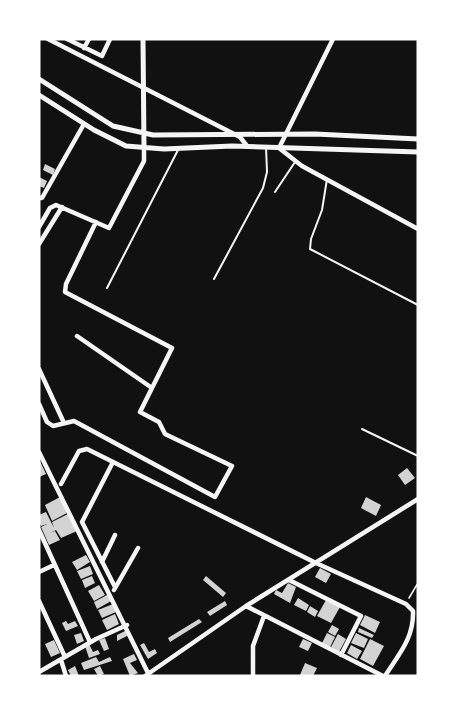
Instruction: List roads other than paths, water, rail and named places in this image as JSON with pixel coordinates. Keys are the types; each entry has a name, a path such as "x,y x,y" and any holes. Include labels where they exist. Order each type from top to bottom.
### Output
{"street":[{"path":"48,39 240,137 247,146"},
{"path":"67,39 102,56 110,39"},
{"path":"84,48 89,39"},
{"path":"39,227 50,208 62,207 109,228 144,161 143,39"},
{"path":"279,148 333,39"},
{"path":"39,79 113,126 145,134 418,139"},
{"path":"39,95 114,141 144,148 247,146 418,152"},
{"path":"39,198 42,198 84,124"},
{"path":"279,148 296,162 418,229"},
{"path":"39,244 62,207"},
{"path":"39,404 47,422 53,426 68,420 81,424 215,497 232,466 165,434 159,422 140,412 172,348 65,292 66,284 96,222"},
{"path":"77,336 152,388"},
{"path":"39,369 64,423"},
{"path":"61,484 83,448 316,563 406,604 412,611 413,618 407,643 384,676 246,606"},
{"path":"39,452 127,626 146,675 246,606 418,499"},
{"path":"113,462 82,522 115,589 138,548"},
{"path":"39,530 90,642"},
{"path":"102,562 115,535"},
{"path":"39,572 54,565"},
{"path":"289,580 361,616 341,655"},
{"path":"39,601 63,659 66,676"},
{"path":"253,676 253,646 264,616"},
{"path":"39,672 90,642 127,626"}],"lane":[{"path":"214,279 263,188 267,172 266,147"},
{"path":"107,288 179,148"},
{"path":"275,192 296,162"},
{"path":"327,179 322,210 311,239 310,249 418,305"},
{"path":"363,429 418,456"}]}
